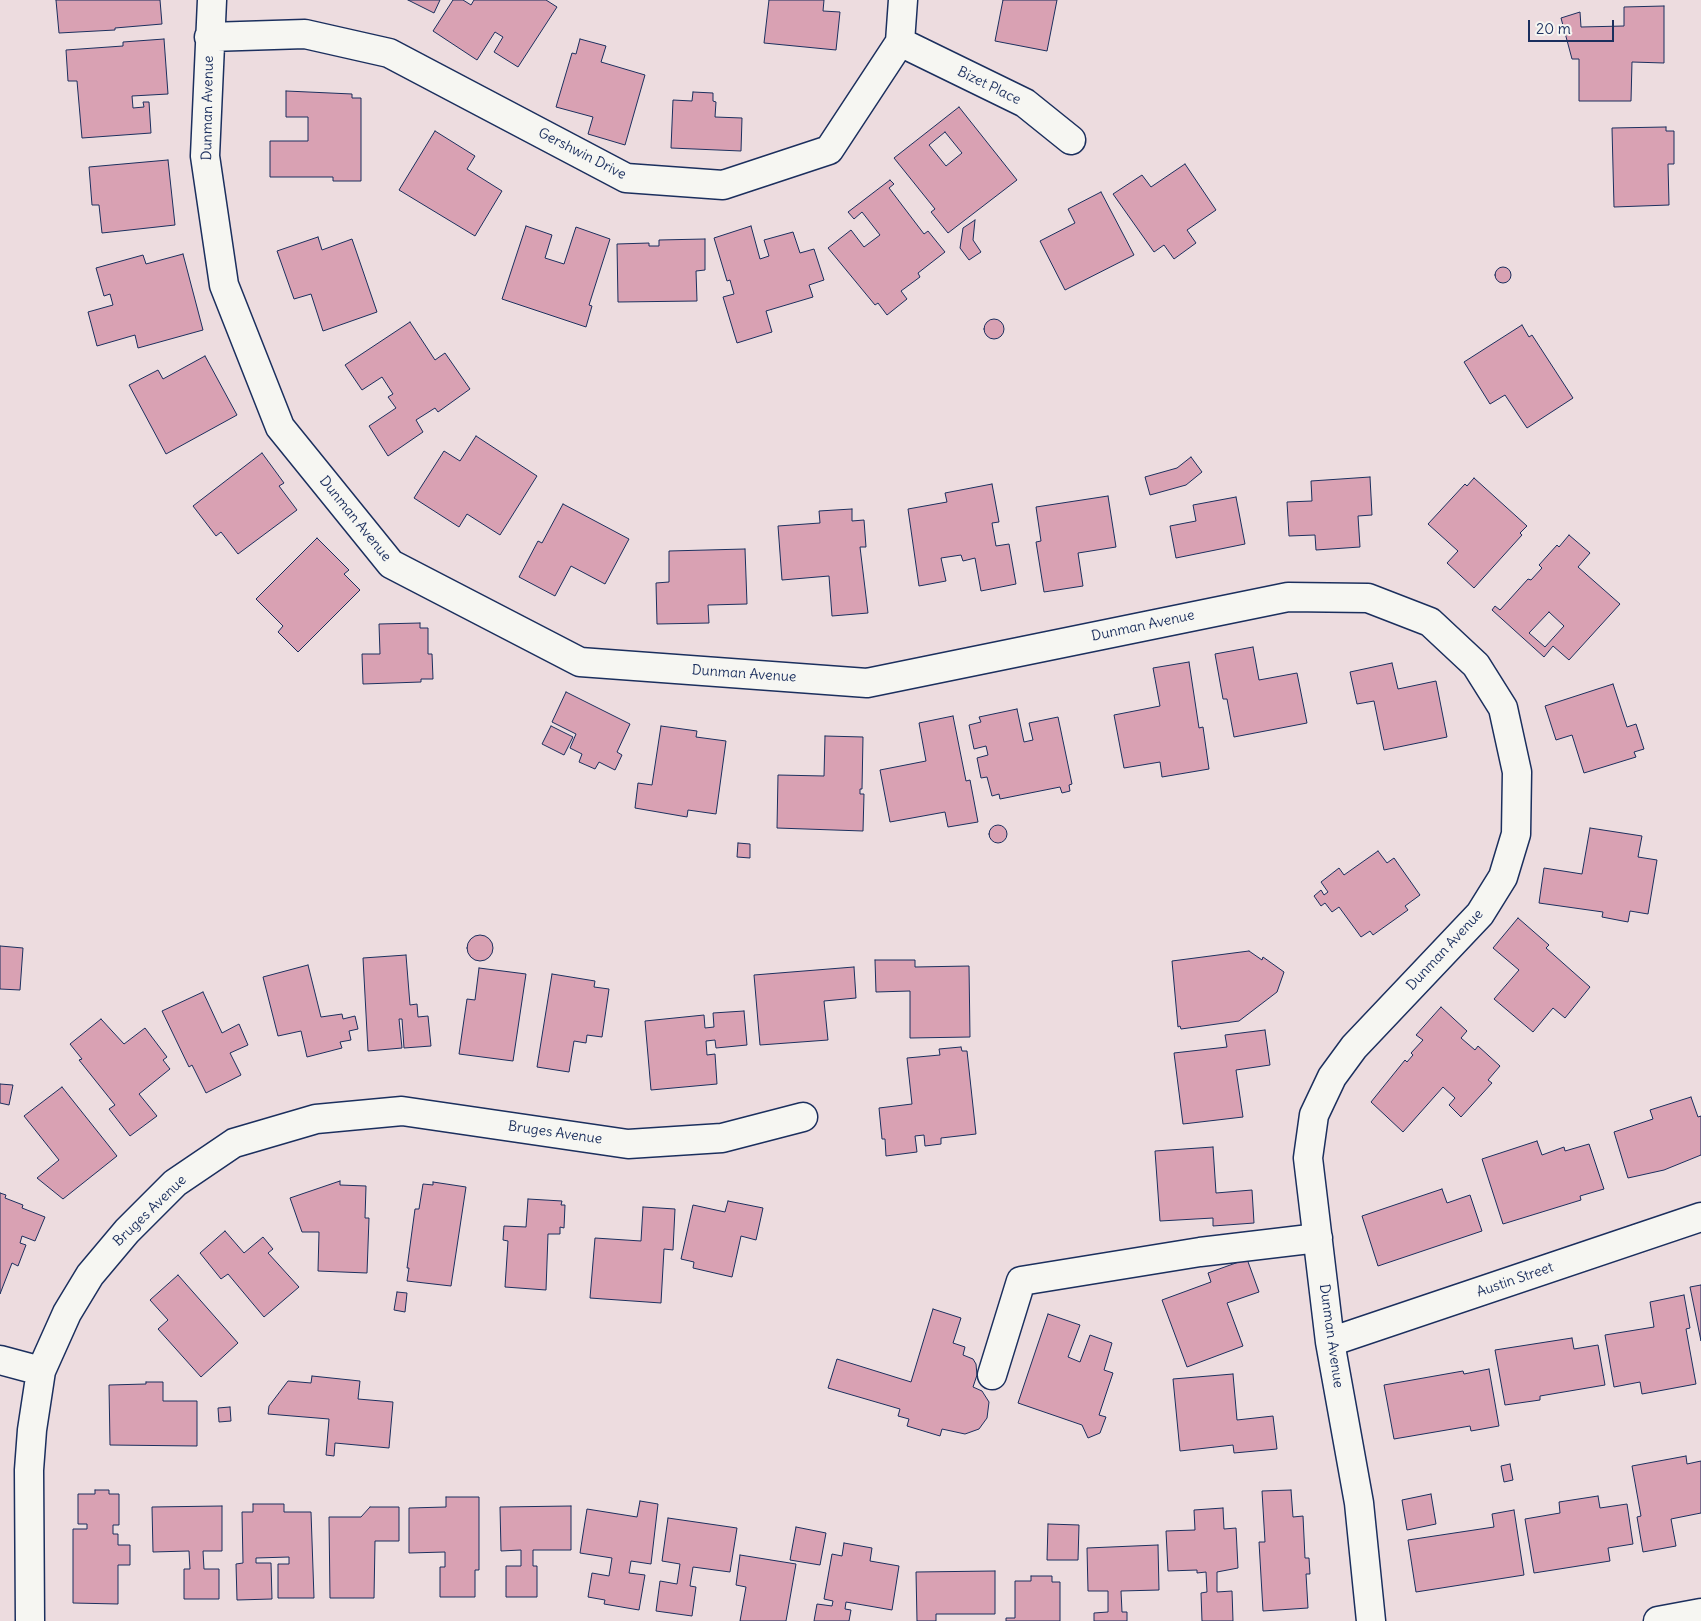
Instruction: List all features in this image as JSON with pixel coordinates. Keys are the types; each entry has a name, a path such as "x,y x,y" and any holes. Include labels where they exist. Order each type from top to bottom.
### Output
{"street":[{"name":"Dunman Avenue","path":"212,0 204,156 224,286 280,427 391,564 580,662 867,683 1288,597 1368,598 1430,622 1476,665 1503,708 1517,772 1516,834 1503,877 1480,914 1354,1046 1332,1077 1314,1115 1308,1158 1330,1342 1359,1504 1371,1621"},
{"name":"Gershwin Drive","path":"209,37 305,34 389,53 626,178 723,185 829,150 900,42 903,0"},
{"name":"Bizet Place","path":"900,42 1024,103 1071,140"},
{"name":"Bruges Avenue","path":"30,1621 29,1470 32,1430 41,1371 67,1313 90,1275 127,1230 175,1184 234,1143 316,1119 402,1111 628,1144 722,1138 803,1117"},
{"name":"Austin Street","path":"1330,1342 1701,1217"},
{"path":"992,1375 1021,1280 1200,1252 1318,1238"},
{"path":"0,1360 41,1371"},
{"path":"1658,1621 1701,1613"}],"building":[{"path":"56,0 160,0 162,24 115,28 115,30 59,33"},
{"path":"408,0 440,0 434,13"},
{"path":"453,0 463,0 471,5 474,0 546,0 557,7 518,67 494,52 503,37 495,32 477,60 433,31"},
{"path":"769,0 824,0 823,11 840,12 836,50 764,43"},
{"path":"1003,0 1057,0 1047,51 995,41"},
{"path":"1664,6 1664,63 1632,62 1631,101 1579,101 1579,59 1572,59 1561,18 1580,12 1581,27 1624,26 1624,7"},
{"path":"164,39 168,94 132,96 133,108 144,107 143,102 149,102 151,133 82,138 77,81 68,81 66,50 123,46 123,42"},
{"path":"580,39 606,46 601,62 645,75 625,145 588,134 593,117 556,107 572,53 576,54"},
{"path":"286,91 352,94 352,98 361,98 361,181 333,181 333,177 270,177 270,141 308,141 308,117 286,117"},
{"path":"693,92 713,93 713,101 716,102 715,117 742,118 741,151 671,148 673,100 692,101"},
{"path":"959,107 1017,180 948,233 931,212 935,209 894,158","holes":["945,132 962,153 946,166 929,145"]},
{"path":"1666,127 1666,131 1674,131 1674,164 1668,164 1669,205 1614,207 1612,128"},
{"path":"435,131 475,156 467,169 502,191 475,236 399,190"},
{"path":"168,160 175,225 102,233 99,205 92,205 89,167"},
{"path":"1185,164 1216,210 1187,230 1196,243 1174,259 1164,245 1154,252 1113,194 1142,175 1151,187"},
{"path":"890,180 894,184 889,188 924,234 928,231 945,252 918,273 920,277 901,291 907,299 887,315 878,303 875,305 828,248 851,230 864,247 880,235 862,212 854,219 848,212"},
{"path":"1101,192 1134,255 1065,290 1040,241 1075,223 1068,209"},
{"path":"975,220 973,240 981,252 969,260 960,248 963,228"},
{"path":"526,226 552,235 545,258 564,264 576,227 610,239 589,305 592,306 586,327 502,299"},
{"path":"751,226 760,259 769,256 764,240 793,232 800,253 814,249 824,280 809,285 813,297 766,311 772,332 737,343 723,297 734,294 730,280 727,281 714,238"},
{"path":"318,237 322,250 352,239 377,312 323,331 311,294 294,299 277,251"},
{"path":"705,239 705,270 696,271 697,301 618,302 617,244 649,243 649,246 659,246 659,240"},
{"path":"183,254 203,330 138,348 135,335 97,346 88,312 113,305 110,294 104,296 96,268 143,255 146,264"},
{"path":"1500,267 1506,267 1511,272 1509,281 1500,283 1495,278 1495,272"},
{"path":"994,319 1001,322 1004,329 1001,336 994,339 987,336 984,329 987,322"},
{"path":"410,322 435,360 445,353 470,389 438,412 435,408 416,420 423,432 388,456 369,426 396,408 388,397 393,394 382,377 362,390 345,365"},
{"path":"1522,325 1529,337 1532,335 1573,398 1527,428 1505,395 1490,404 1464,362"},
{"path":"205,356 237,415 166,454 129,385 158,370 163,379"},
{"path":"476,436 537,476 500,535 467,514 459,527 414,498 444,451 460,461"},
{"path":"262,453 284,483 279,486 297,510 238,554 221,532 216,536 193,506"},
{"path":"1191,457 1202,472 1186,485 1150,495 1145,477 1177,468"},
{"path":"1370,477 1372,515 1358,516 1360,547 1316,550 1315,535 1289,536 1287,502 1312,501 1311,481"},
{"path":"1474,478 1527,526 1520,533 1522,535 1474,588 1447,563 1458,551 1428,524 1465,484 1467,486"},
{"path":"992,484 999,522 992,523 996,546 1009,544 1016,584 981,591 975,558 963,561 961,555 941,558 946,581 919,586 908,509 947,502 945,493"},
{"path":"1108,496 1116,547 1078,553 1083,586 1044,592 1036,542 1041,541 1036,507"},
{"path":"1236,497 1245,544 1176,558 1170,526 1196,521 1193,505"},
{"path":"563,504 629,539 605,584 571,566 555,596 519,577 538,541 542,543"},
{"path":"852,509 852,521 864,520 866,547 860,547 868,613 832,616 829,576 782,580 778,526 820,523 819,511"},
{"path":"1569,535 1590,553 1578,567 1620,604 1569,660 1553,646 1544,657 1492,610 1495,606 1500,610 1528,579 1531,580 1542,568 1539,565 1557,545 1559,547","holes":["1549,612 1564,626 1545,647 1529,633"]},
{"path":"317,538 349,570 344,574 360,590 298,652 278,632 283,626 256,599"},
{"path":"745,549 747,604 708,605 709,623 657,624 656,583 669,582 669,551"},
{"path":"420,623 420,628 428,628 428,654 432,654 433,679 421,679 421,682 363,684 362,654 380,654 379,624"},
{"path":"1253,647 1259,680 1297,673 1307,723 1234,737 1227,699 1223,699 1215,654"},
{"path":"1189,662 1199,728 1203,727 1209,769 1162,777 1160,762 1124,768 1114,715 1160,706 1153,668"},
{"path":"1392,663 1398,689 1436,681 1447,737 1384,750 1374,701 1357,704 1350,672"},
{"path":"1613,684 1627,727 1636,724 1644,749 1634,752 1636,757 1584,773 1572,735 1556,740 1545,706"},
{"path":"566,692 630,724 617,752 622,755 615,770 599,762 595,769 579,762 582,754 570,748 576,734 552,722"},
{"path":"1017,709 1024,742 1033,740 1029,723 1058,717 1072,784 1069,785 1070,791 1062,793 1060,787 1000,799 999,794 992,796 987,777 981,778 977,758 988,755 986,746 974,749 969,725 981,722 979,717"},
{"path":"953,716 966,781 970,780 978,822 948,827 945,812 890,822 880,770 926,761 919,723"},
{"path":"551,726 573,737 564,755 542,744"},
{"path":"661,726 697,731 696,737 726,741 716,814 688,810 687,817 635,808 638,783 652,785"},
{"path":"825,736 863,737 862,789 860,789 860,794 864,794 863,831 777,828 778,775 824,776"},
{"path":"998,825 1004,828 1007,834 1004,840 998,843 992,840 989,834 992,828"},
{"path":"1590,828 1642,836 1638,857 1657,860 1648,914 1630,911 1628,922 1602,917 1603,912 1539,903 1544,868 1582,874"},
{"path":"738,843 750,844 750,858 737,857"},
{"path":"1378,851 1387,863 1394,858 1420,895 1405,906 1408,910 1373,935 1370,931 1361,937 1339,907 1332,912 1325,903 1321,906 1314,896 1321,890 1324,895 1328,892 1321,882 1339,868 1344,875"},
{"path":"1518,918 1549,945 1546,948 1590,987 1565,1018 1553,1008 1533,1032 1494,999 1519,970 1493,948"},
{"path":"480,935 489,939 493,948 489,957 480,961 471,957 467,948 471,939"},
{"path":"0,946 23,948 20,990 0,989"},
{"path":"1249,951 1262,960 1263,957 1284,972 1277,992 1239,1021 1181,1029 1180,1026 1178,1027 1172,961"},
{"path":"406,955 410,1005 417,1004 418,1017 428,1016 431,1046 404,1048 402,1019 399,1019 402,1048 368,1051 363,958"},
{"path":"875,960 915,960 915,967 969,966 970,1037 910,1038 910,991 876,992"},
{"path":"308,965 321,1017 342,1014 343,1019 355,1016 358,1029 349,1031 351,1040 340,1042 342,1048 307,1057 301,1031 278,1036 263,977"},
{"path":"854,967 856,998 824,1001 828,1040 760,1045 754,975"},
{"path":"479,968 526,974 513,1061 459,1054 467,999 475,1000"},
{"path":"552,974 595,981 594,987 609,989 602,1037 587,1035 586,1043 574,1041 569,1072 537,1067"},
{"path":"203,992 222,1033 239,1024 248,1045 230,1053 241,1075 206,1093 192,1065 189,1067 162,1011"},
{"path":"1441,1007 1467,1031 1461,1038 1475,1050 1478,1046 1500,1066 1488,1080 1492,1083 1461,1117 1449,1105 1455,1098 1443,1087 1403,1132 1371,1102 1405,1060 1407,1062 1413,1055 1411,1053 1423,1040 1416,1035"},
{"path":"744,1011 747,1045 716,1048 715,1040 706,1041 707,1055 715,1054 717,1084 651,1090 645,1021 704,1015 705,1028 714,1027 713,1013"},
{"path":"101,1019 124,1044 145,1028 167,1057 163,1060 170,1069 139,1094 157,1116 130,1136 109,1109 115,1105 79,1060 82,1059 70,1044"},
{"path":"1265,1030 1270,1065 1236,1070 1243,1117 1183,1124 1174,1053 1227,1047 1225,1035"},
{"path":"961,1047 962,1051 967,1051 976,1134 941,1138 941,1144 925,1146 924,1135 915,1136 917,1152 886,1156 885,1139 882,1139 879,1108 912,1104 907,1058 940,1055 939,1049"},
{"path":"0,1084 13,1085 9,1105 0,1103"},
{"path":"62,1087 117,1156 63,1199 37,1178 59,1160 24,1116"},
{"path":"1691,1097 1698,1117 1701,1116 1701,1155 1664,1170 1628,1178 1614,1132 1653,1119 1650,1110"},
{"path":"1537,1141 1542,1155 1564,1147 1565,1151 1589,1144 1604,1189 1580,1196 1581,1200 1503,1224 1482,1159"},
{"path":"1213,1147 1216,1193 1252,1190 1254,1223 1213,1226 1213,1218 1160,1221 1155,1151"},
{"path":"340,1181 340,1185 366,1186 365,1218 369,1218 367,1273 318,1271 319,1232 302,1232 290,1198"},
{"path":"433,1182 466,1187 451,1286 407,1281 415,1209 419,1209 423,1184 433,1185"},
{"path":"1442,1189 1447,1203 1470,1195 1482,1231 1378,1266 1362,1216"},
{"path":"0,1193 6,1195 5,1198 23,1205 22,1208 45,1217 35,1241 22,1236 20,1243 26,1245 18,1266 12,1263 0,1294"},
{"path":"528,1199 562,1201 561,1205 565,1205 564,1228 560,1227 560,1234 548,1234 546,1290 505,1287 508,1241 503,1240 504,1226 526,1227"},
{"path":"728,1201 763,1208 756,1240 741,1236 732,1277 693,1268 694,1262 681,1259 693,1205 725,1212"},
{"path":"643,1207 675,1209 673,1250 664,1249 661,1303 590,1298 595,1238 641,1241"},
{"path":"225,1231 244,1253 263,1237 273,1249 268,1253 299,1287 264,1317 228,1274 221,1279 200,1253"},
{"path":"1247,1259 1259,1292 1227,1303 1243,1346 1187,1367 1162,1300 1211,1282 1208,1273"},
{"path":"178,1275 238,1343 201,1377 158,1329 168,1320 150,1300"},
{"path":"1701,1285 1701,1341 1690,1287"},
{"path":"397,1292 407,1293 405,1312 394,1310"},
{"path":"1684,1295 1690,1328 1686,1329 1696,1384 1642,1394 1640,1382 1614,1387 1605,1335 1654,1327 1650,1302"},
{"path":"933,1309 961,1318 953,1343 965,1347 963,1355 973,1359 976,1364 977,1375 973,1387 982,1391 989,1402 987,1418 979,1429 965,1434 942,1429 940,1436 907,1426 909,1419 898,1416 900,1409 828,1388 837,1359 911,1382"},
{"path":"1048,1314 1080,1325 1068,1357 1080,1362 1090,1335 1112,1343 1104,1370 1113,1373 1099,1415 1106,1417 1100,1433 1088,1438 1082,1425 1018,1403"},
{"path":"1572,1338 1574,1349 1598,1345 1605,1385 1540,1396 1540,1400 1505,1405 1495,1350"},
{"path":"1489,1369 1499,1426 1471,1431 1470,1426 1394,1439 1384,1385 1463,1371 1464,1374"},
{"path":"1233,1374 1237,1420 1273,1416 1277,1449 1234,1453 1233,1445 1180,1451 1173,1379"},
{"path":"312,1376 360,1381 358,1399 393,1402 389,1448 335,1443 334,1456 326,1455 329,1419 268,1414 269,1406 288,1381 311,1383"},
{"path":"146,1382 163,1382 163,1401 197,1401 197,1446 110,1445 109,1385 146,1384"},
{"path":"230,1407 231,1421 219,1422 218,1408"},
{"path":"1686,1456 1687,1464 1701,1461 1701,1513 1671,1519 1676,1546 1643,1552 1637,1517 1641,1516 1632,1466"},
{"path":"1510,1464 1513,1480 1504,1482 1501,1466"},
{"path":"95,1490 109,1490 109,1494 119,1494 119,1525 113,1525 113,1534 118,1534 118,1545 130,1545 130,1565 118,1565 118,1604 73,1603 73,1529 87,1529 87,1524 78,1524 78,1494 95,1494"},
{"path":"1291,1490 1293,1517 1303,1516 1305,1558 1309,1558 1310,1574 1306,1574 1308,1608 1263,1611 1259,1542 1265,1542 1262,1491"},
{"path":"1431,1494 1436,1524 1407,1530 1402,1500"},
{"path":"1598,1496 1600,1508 1627,1504 1633,1544 1608,1548 1610,1561 1534,1573 1525,1519 1560,1513 1559,1502"},
{"path":"446,1497 479,1497 479,1570 475,1570 475,1597 440,1597 440,1567 445,1567 445,1552 409,1553 409,1508 446,1507"},
{"path":"640,1501 658,1504 651,1564 631,1561 629,1573 645,1575 639,1610 604,1604 605,1600 588,1597 592,1573 609,1576 612,1558 580,1553 587,1509 637,1517"},
{"path":"253,1504 284,1504 284,1512 311,1512 314,1598 278,1598 278,1564 289,1564 289,1557 256,1558 256,1563 271,1563 272,1599 237,1600 236,1564 243,1563 242,1512 253,1512"},
{"path":"222,1506 222,1551 203,1551 204,1569 219,1569 219,1599 184,1599 184,1569 190,1569 189,1551 153,1552 152,1507"},
{"path":"571,1506 571,1550 533,1550 533,1566 537,1566 537,1597 506,1597 506,1566 521,1566 521,1550 501,1551 500,1507"},
{"path":"370,1507 399,1507 399,1541 375,1541 374,1598 330,1598 329,1517 361,1517"},
{"path":"1223,1508 1224,1529 1236,1528 1238,1568 1217,1572 1217,1592 1232,1591 1233,1621 1202,1621 1201,1593 1207,1592 1206,1572 1197,1573 1197,1570 1168,1571 1166,1531 1195,1530 1194,1510"},
{"path":"1514,1510 1524,1575 1416,1592 1408,1540 1494,1527 1492,1514"},
{"path":"668,1518 737,1528 730,1572 693,1567 690,1586 696,1587 692,1616 656,1611 660,1581 677,1584 680,1564 662,1561"},
{"path":"1048,1524 1079,1525 1078,1560 1047,1560"},
{"path":"796,1527 826,1533 820,1565 790,1560"},
{"path":"844,1543 872,1548 870,1561 899,1566 892,1610 846,1602 845,1609 851,1610 849,1621 814,1621 817,1604 832,1606 833,1601 824,1599 832,1554 842,1556"},
{"path":"1158,1545 1159,1590 1121,1591 1122,1612 1127,1612 1127,1621 1094,1621 1094,1613 1108,1612 1108,1591 1088,1591 1087,1548"},
{"path":"740,1555 796,1564 786,1621 740,1621 746,1587 736,1585"},
{"path":"995,1571 995,1614 936,1614 936,1621 917,1621 916,1572"},
{"path":"1031,1576 1052,1576 1052,1582 1060,1582 1060,1621 1006,1621 1006,1618 1015,1618 1015,1581 1031,1581"}]}
